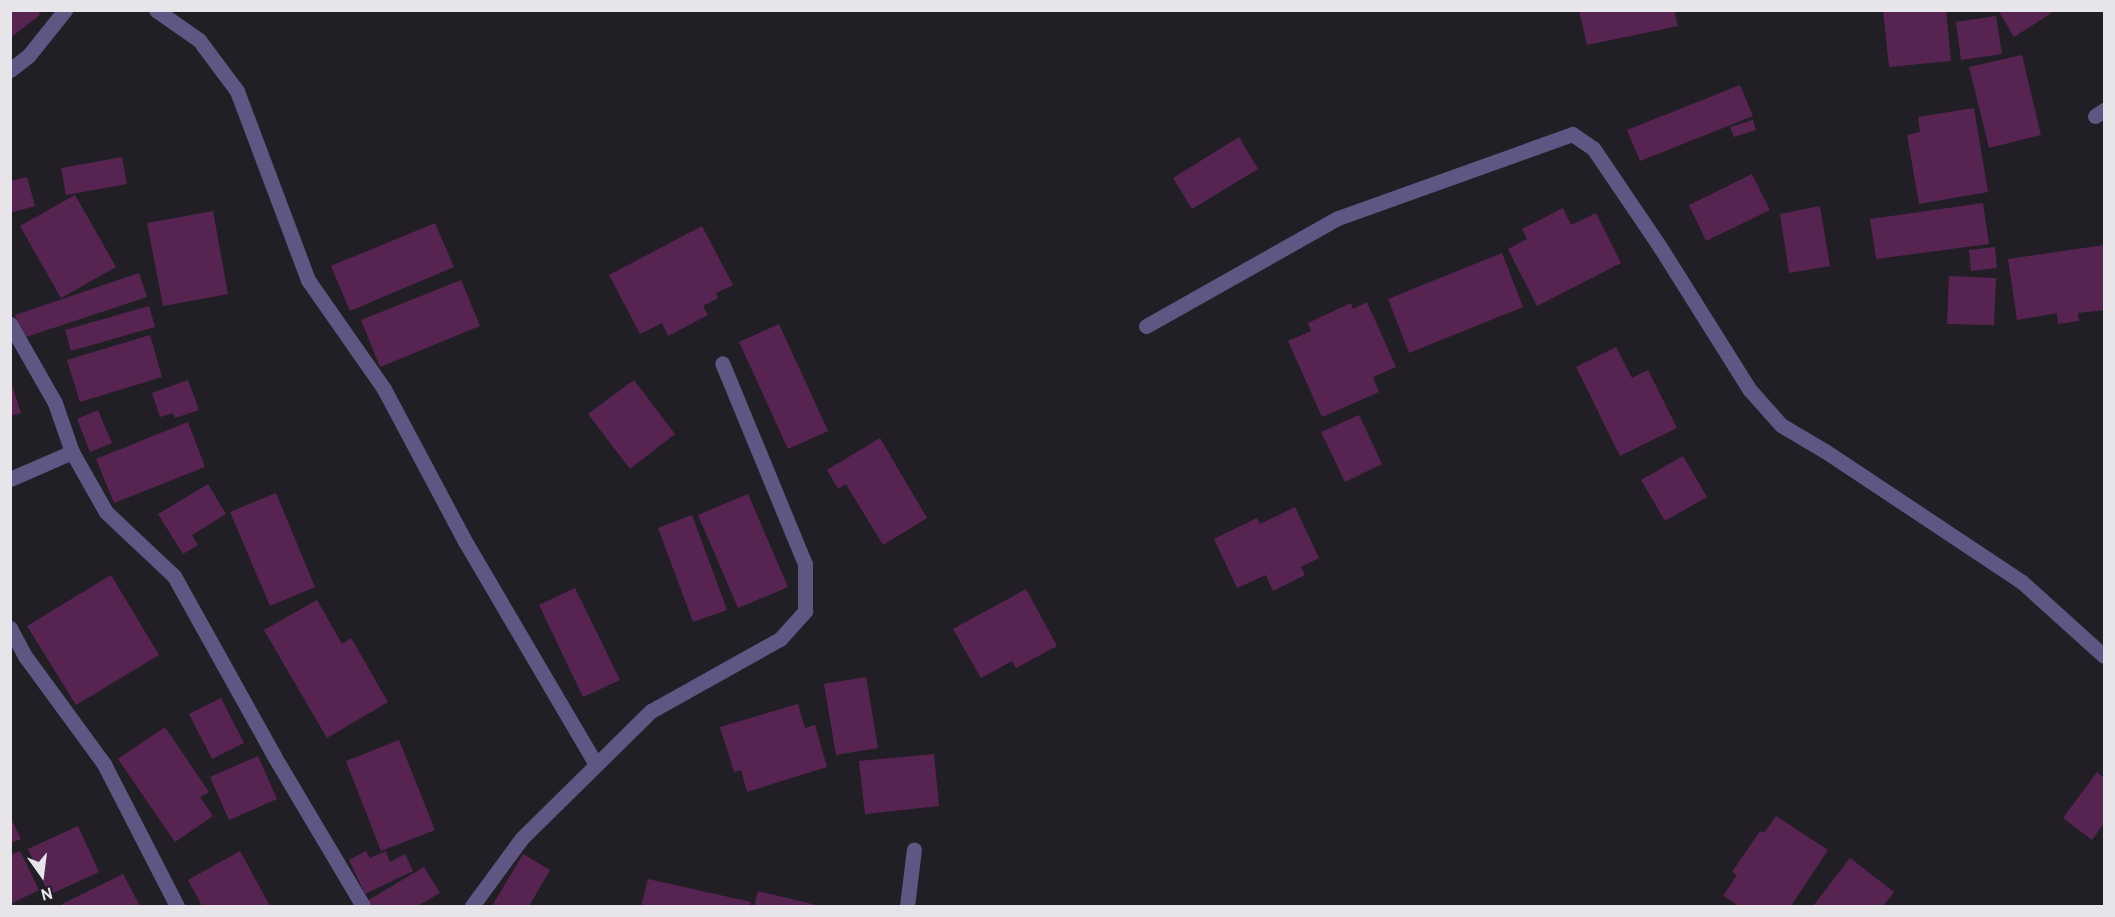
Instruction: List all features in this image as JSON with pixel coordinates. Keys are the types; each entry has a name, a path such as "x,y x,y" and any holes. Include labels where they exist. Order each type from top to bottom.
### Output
{"street":[{"path":"10,70 29,55 64,10"},
{"path":"156,10 199,40 237,91 308,280 384,389 466,543 596,765"},
{"path":"1146,326 1338,218 1572,134 1593,148 1660,247 1749,388 1781,425 1825,451 2022,582 2104,656"},
{"path":"10,324 55,403 72,452 106,512 174,576 274,756 363,906"},
{"path":"472,906 522,838 651,711 780,639 805,611 805,564 722,363"},
{"path":"10,479 72,452"},
{"path":"10,628 25,656 104,764 177,906"},
{"path":"908,906 914,849"}],"building":[{"path":"10,10 37,10 40,15 10,38"},
{"path":"1579,10 1674,10 1678,26 1587,45"},
{"path":"1883,10 1946,10 1951,61 1889,67"},
{"path":"1998,10 2056,10 2014,37"},
{"path":"1996,16 2002,54 1961,60 1956,22"},
{"path":"2022,55 2041,135 1989,148 1969,67"},
{"path":"1740,85 1753,116 1640,161 1627,130"},
{"path":"1974,108 1988,192 1919,204 1907,135 1920,132 1918,117"},
{"path":"1753,120 1756,130 1734,137 1730,127"},
{"path":"1239,137 1258,169 1192,209 1173,178"},
{"path":"122,157 127,184 66,195 61,168"},
{"path":"1752,174 1770,210 1706,241 1689,205"},
{"path":"27,177 35,206 10,213 10,181"},
{"path":"75,195 116,267 61,298 20,226"},
{"path":"1983,203 1989,244 1876,259 1870,219"},
{"path":"1820,206 1830,266 1789,273 1780,214"},
{"path":"1563,208 1571,225 1596,213 1621,263 1537,306 1508,249 1527,239 1522,229"},
{"path":"213,211 228,294 163,306 147,223"},
{"path":"435,223 454,267 350,311 331,266"},
{"path":"702,226 733,285 716,293 718,298 703,306 708,315 668,336 662,323 640,334 609,275"},
{"path":"2104,245 2104,310 2078,313 2079,321 2058,324 2057,313 2017,320 2008,259"},
{"path":"1995,247 1997,268 1971,271 1969,250"},
{"path":"1502,253 1523,307 1409,353 1388,299"},
{"path":"139,273 147,297 23,338 15,315"},
{"path":"1949,276 1996,278 1994,325 1947,324"},
{"path":"461,280 480,326 380,367 361,320"},
{"path":"1367,302 1396,367 1373,377 1379,392 1322,417 1288,341 1311,331 1308,323 1351,303 1353,309"},
{"path":"149,306 155,327 71,351 65,330"},
{"path":"779,324 828,431 788,449 739,342"},
{"path":"150,335 162,377 80,402 67,360"},
{"path":"1616,347 1632,378 1648,370 1677,428 1620,456 1576,367"},
{"path":"10,379 21,413 10,416"},
{"path":"188,380 199,410 175,418 173,413 160,417 152,393"},
{"path":"634,380 675,434 630,469 588,414"},
{"path":"98,410 112,443 90,452 77,419"},
{"path":"1359,415 1382,464 1345,482 1321,432"},
{"path":"188,422 205,467 114,503 96,459"},
{"path":"880,438 927,518 883,545 846,484 838,489 827,470"},
{"path":"1683,456 1707,497 1665,521 1641,480"},
{"path":"208,484 226,514 192,535 198,545 183,554 158,514"},
{"path":"276,493 315,587 270,606 230,512"},
{"path":"748,494 788,587 738,608 698,515"},
{"path":"1295,507 1319,558 1301,567 1305,575 1273,591 1266,575 1237,588 1214,539 1257,518 1260,524"},
{"path":"692,515 727,610 693,622 658,528"},
{"path":"111,575 159,655 76,705 27,626"},
{"path":"575,588 620,680 583,697 539,605"},
{"path":"1026,589 1057,646 1016,668 1012,661 981,678 953,629"},
{"path":"317,600 342,644 351,638 388,702 327,738 264,630"},
{"path":"866,677 878,748 836,755 824,684"},
{"path":"221,698 244,743 212,759 189,714"},
{"path":"798,704 805,728 815,725 827,767 747,792 741,770 734,772 720,727"},
{"path":"165,727 209,792 200,797 213,816 175,842 118,759"},
{"path":"399,740 435,830 381,851 346,761"},
{"path":"934,754 939,806 865,814 859,761"},
{"path":"258,756 277,799 229,820 210,777"},
{"path":"2097,772 2104,778 2104,823 2092,840 2063,818"},
{"path":"10,816 21,839 10,843"},
{"path":"1776,816 1828,850 1791,906 1739,906 1723,896 1737,875 1732,872 1760,831 1764,833"},
{"path":"78,826 99,872 49,895 28,849"},
{"path":"20,851 39,890 10,904 10,855"},
{"path":"240,851 270,906 202,906 188,880"},
{"path":"366,851 370,858 386,851 390,862 405,854 413,871 365,894 349,860"},
{"path":"523,854 550,870 529,906 492,906"},
{"path":"1850,858 1894,892 1883,906 1813,906"},
{"path":"424,867 440,893 417,906 371,906 367,901"},
{"path":"123,874 140,906 63,906 62,904"},
{"path":"648,879 751,902 750,906 641,906"},
{"path":"758,891 820,906 754,906"}]}
